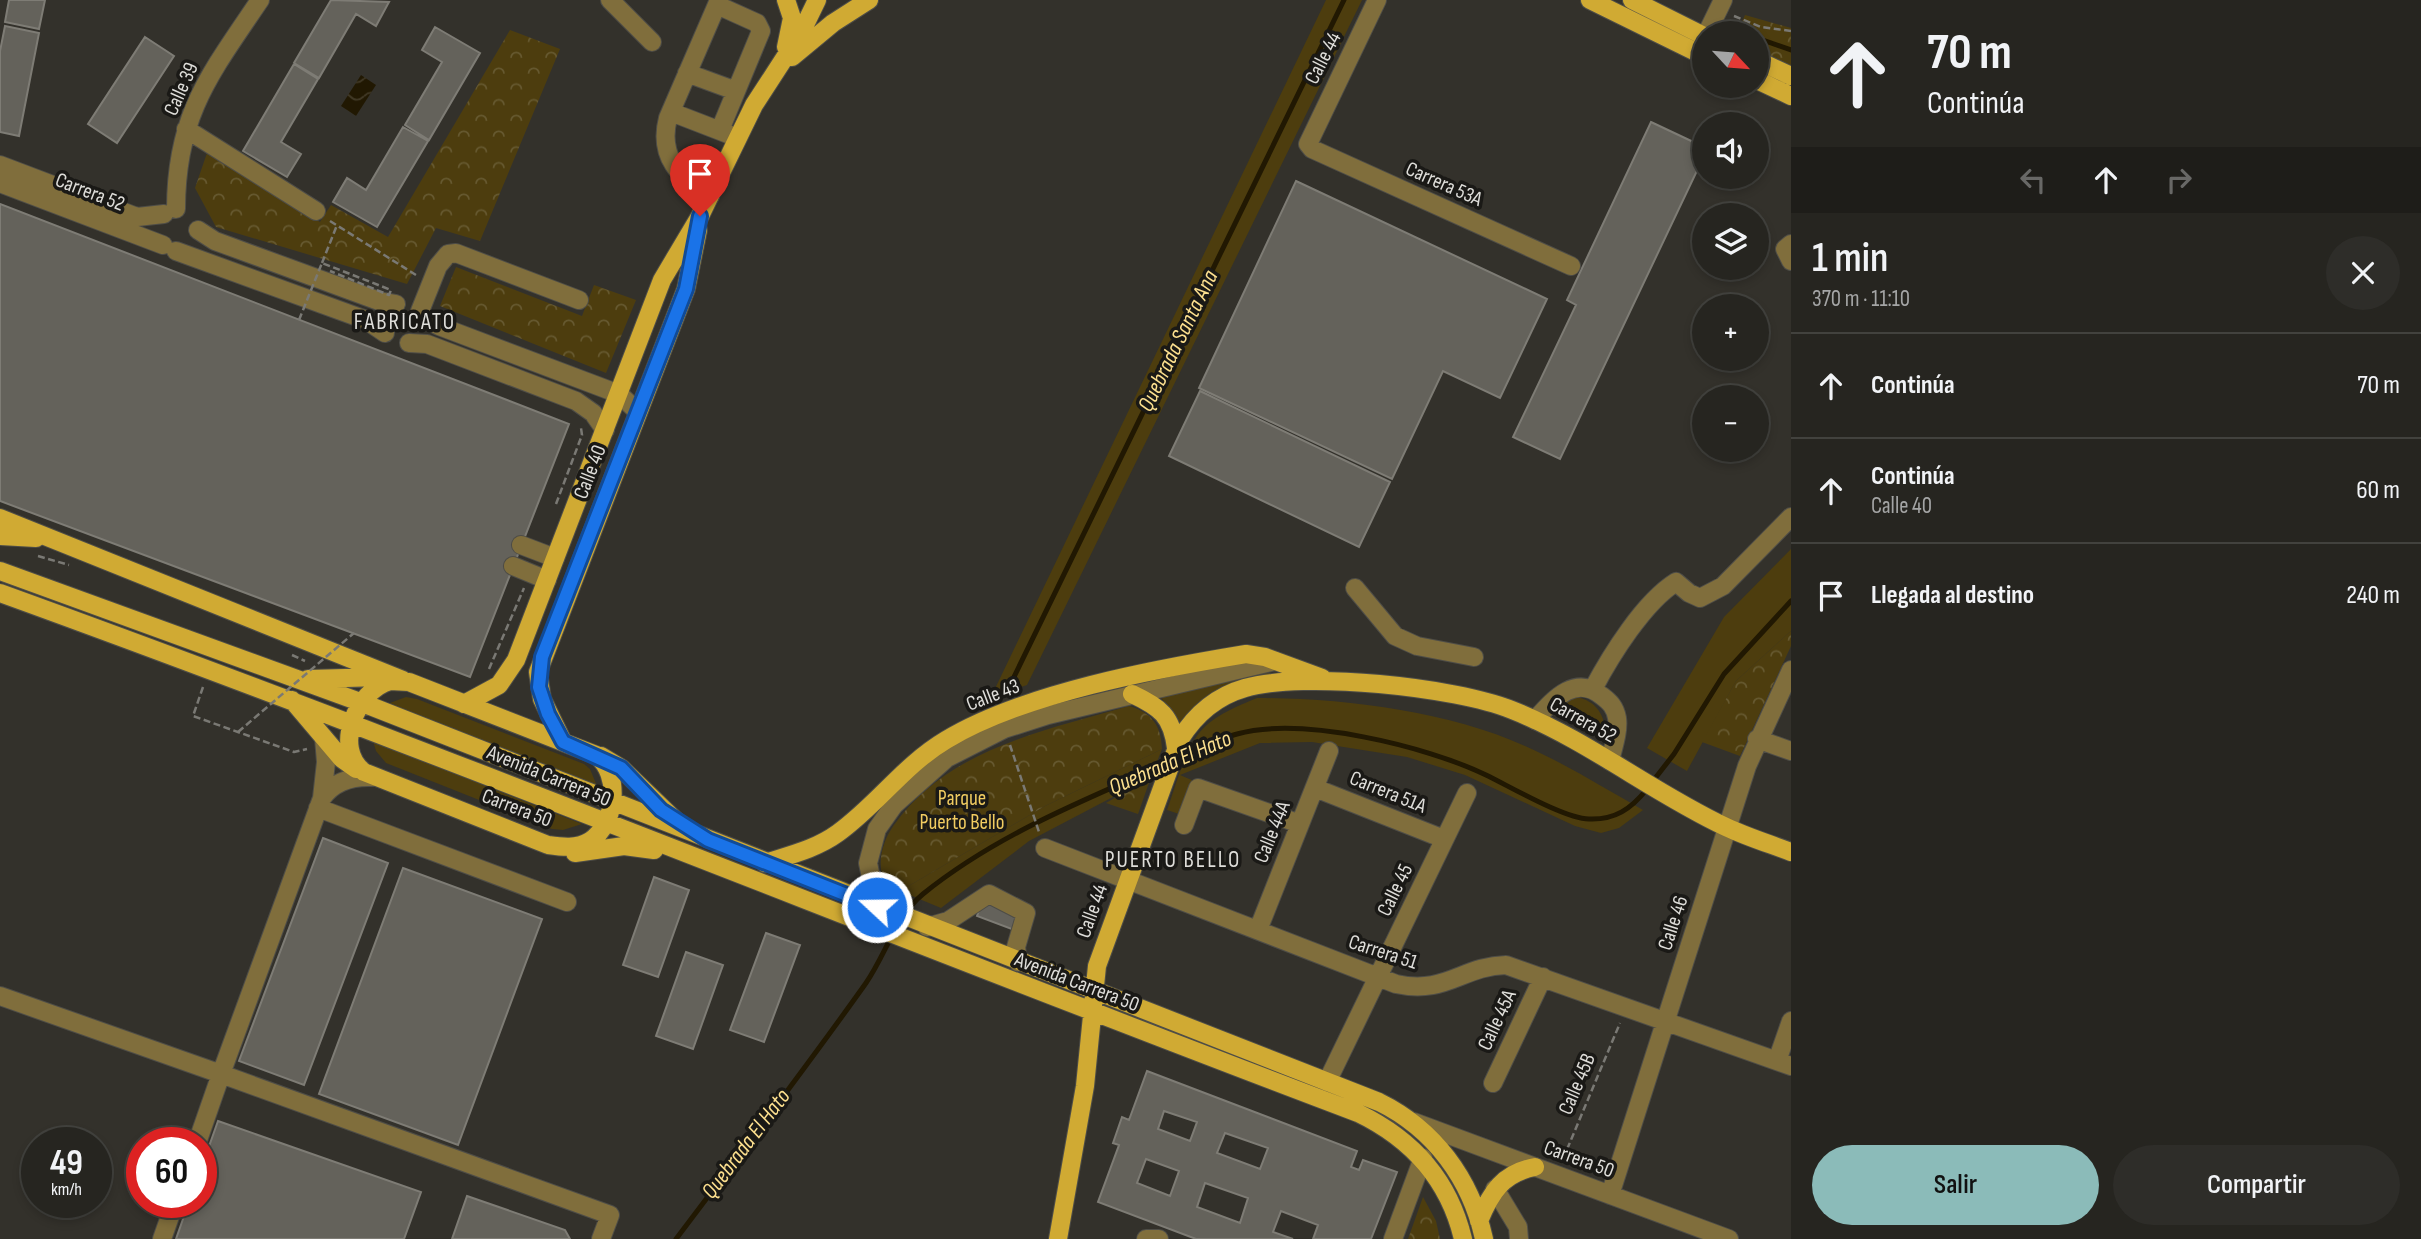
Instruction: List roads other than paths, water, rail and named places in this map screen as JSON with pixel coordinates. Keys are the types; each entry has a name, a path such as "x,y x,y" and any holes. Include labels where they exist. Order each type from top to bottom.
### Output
{"main road":[{"path":"771,78 793,18 786,0"},
{"name":"Calle 40","path":"464,704 492,691 507,678 662,280 700,216 771,78 817,0"},
{"path":"771,78 833,23 869,0"},
{"path":"1590,0 1692,38"},
{"path":"1638,3 1668,0"},
{"path":"1638,3 1692,36"},
{"path":"1769,66 1791,76"},
{"path":"1769,86 1791,96"},
{"name":"Calle 40","path":"563,742 542,699 538,673 686,289 700,216"},
{"path":"0,518 409,682"},
{"path":"0,536 50,538"},
{"name":"Avenida Carrera 50","path":"0,571 360,702 881,909 1379,1102 1414,1122 1450,1161 1466,1186 1483,1239"},
{"name":"Avenida Carrera 50","path":"0,593 290,698 920,946 1358,1113 1394,1132 1423,1158 1445,1190 1463,1239"},
{"name":"Calle 43","path":"765,863 802,851 838,833 919,758 947,739 990,718 1073,692 1238,656 1253,655 1275,661 1335,683"},
{"path":"297,679 375,676 409,682"},
{"name":"Carrera 50","path":"409,682 563,742 603,760 611,773 612,802 598,834 589,842 566,848 548,845 373,777 357,767 351,756 350,736 360,702 372,688 382,683 409,682"},
{"name":"Calle 44","path":"1058,1239 1085,1086 1094,992 1101,952 1176,748 1184,733 1202,712 1230,693 1267,683 1335,683"},
{"name":"Carrera 52","path":"1335,683 1456,695 1501,706 1535,720 1727,828 1791,852"},
{"path":"1132,694 1151,703 1168,717 1176,748"},
{"path":"290,698 317,743 373,777"},
{"path":"588,751 621,768 667,814 708,840"},
{"path":"548,845 576,853 633,846 701,860"},
{"path":"1479,1221 1495,1189 1511,1174 1535,1167"}],"street":[{"name":"Calle 39","path":"170,212 186,130 203,84 260,0"},
{"path":"610,0 652,42"},
{"name":"Calle 44","path":"1309,137 1377,0"},
{"path":"710,196 680,174 663,137 718,3 760,26 761,31 720,130"},
{"path":"1714,21 1721,5"},
{"path":"687,73 739,83 771,78"},
{"path":"671,112 738,138"},
{"path":"186,130 316,211"},
{"name":"Carrera 53A","path":"1309,137 1312,149 1571,266"},
{"name":"Carrera 52","path":"0,164 136,217 170,212"},
{"name":"Carrera 52","path":"0,183 366,320 385,333"},
{"path":"198,230 189,247 169,248 157,226 170,212 189,213 198,230 223,244 379,301 409,303 439,326 619,394 638,412"},
{"path":"1791,244 1785,249 1791,261"},
{"path":"409,343 423,330 421,314 430,284 442,259 456,253 579,300"},
{"path":"396,304 383,319 385,333 395,342 428,344 576,401 593,413 605,430"},
{"path":"1593,689 1630,630 1666,588 1676,582 1700,598 1723,586 1791,517"},
{"path":"521,545 555,558"},
{"path":"513,566 547,580"},
{"path":"1355,588 1395,636 1417,646 1474,657"},
{"name":"Calle 43","path":"881,909 867,863 870,848 885,816 928,773 964,747 1004,729 1132,694 1275,661"},
{"name":"Calle 46","path":"1610,1195 1757,739 1791,672"},
{"path":"1535,720 1553,699 1571,688 1593,689 1613,704 1617,720 1610,761"},
{"path":"1757,739 1791,751"},
{"path":"203,1127 320,803 326,762 317,743"},
{"name":"Calle 44A","path":"1258,930 1329,751"},
{"path":"320,803 338,783 351,778 373,777"},
{"path":"1184,825 1198,788 1300,824"},
{"name":"Carrera 51A","path":"1315,788 1444,839"},
{"name":"Calle 45","path":"1327,1082 1467,793"},
{"path":"320,803 567,902"},
{"name":"Carrera 51","path":"1043,843 1127,880 1396,984 1426,988 1483,968 1506,965 1784,1063"},
{"path":"928,927 948,920 989,894 1026,913 1016,947 1018,962"},
{"name":"Calle 45A","path":"1493,1083 1543,977"},
{"path":"0,996 610,1215 601,1239"},
{"path":"1784,1063 1791,1021"},
{"name":"Carrera 50","path":"1414,1122 1729,1239"},
{"path":"1393,1239 1423,1158"},
{"path":"1495,1189 1518,1227 1519,1239"},
{"path":"162,1239 169,1218"},
{"path":"1146,1239 1159,1239"}],"water":[{"path":"361,75 376,85 356,116 341,106"}],"waterway":[{"name":"Quebrada Santa Ana","path":"1012,681 1344,0"},
{"path":"1769,42 1791,50"},
{"name":"Quebrada El Hato","path":"1653,781 1674,754 1724,674 1791,601"},
{"name":"Quebrada El Hato","path":"1179,759 1237,734 1264,729 1329,731 1398,745 1461,764 1552,808 1579,818 1598,819 1615,815 1628,808 1647,789"},
{"name":"Quebrada El Hato","path":"676,1239 866,983 898,924 923,894 951,873 1010,837 1071,806 1166,764"}],"district":[{"name":"FABRICATO","path":"405,322"},
{"name":"PUERTO BELLO","path":"1173,860"}],"park label":[{"name":"Parque Puerto Bello","path":"962,810"}]}
